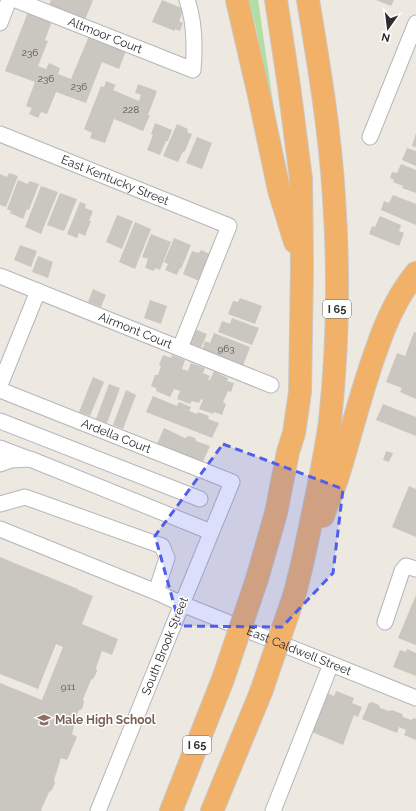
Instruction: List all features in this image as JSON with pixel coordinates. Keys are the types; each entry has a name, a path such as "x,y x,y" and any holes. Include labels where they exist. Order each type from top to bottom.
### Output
{"highway":[{"path":"237,0 279,190 295,220"},
{"path":"276,0 301,179 295,220"},
{"name":"I 65","path":"308,0 321,81 332,177 337,247 337,322 332,397 338,439"},
{"name":"I 65","path":"172,811 223,679 257,579 276,513 288,452 294,433 300,392 302,267 295,220"},
{"path":"212,811 260,692 294,596 300,573 337,480 338,439 368,374 385,324 402,292 416,273"}],"street":[{"path":"0,23 9,0"},
{"name":"Altmoor Court","path":"16,0 193,70 194,34 188,0"},
{"path":"370,137 416,23"},
{"name":"East Kentucky Street","path":"0,134 229,226 180,348"},
{"name":"Airmont Court","path":"0,276 271,385"},
{"path":"0,385 38,291"},
{"name":"Ardella Court","path":"0,390 232,482"},
{"path":"0,421 200,498"},
{"path":"0,448 212,532"},
{"path":"0,464 11,460 30,459"},
{"name":"South Brook Street","path":"98,811 232,482"},
{"path":"0,504 25,497 162,546 167,558 156,592"},
{"name":"East Caldwell Street","path":"0,529 416,698"},
{"path":"385,622 402,571 406,566 416,570"},
{"path":"274,811 331,664"}],"highlighted area":[{"path":"223,444 343,489 333,573 282,627 180,626 155,536"}],"green space":[{"path":"248,0 258,0 277,130 255,23"}],"building":[{"path":"51,0 93,0 85,20 49,6"},
{"path":"162,0 184,9 179,21 183,23 180,31 175,29 175,31 152,22"},
{"path":"376,0 394,0 391,6"},
{"path":"28,12 52,21 45,40 48,41 38,66 46,69 49,63 60,68 58,74 71,79 89,36 126,51 119,69 102,62 86,103 56,92 47,114 41,112 38,118 29,114 32,108 26,106 35,82 5,71"},
{"path":"106,81 116,85 113,90 139,101 141,95 135,93 138,84 157,91 148,115 150,115 143,131 114,119 105,143 90,138 92,133 84,129 101,86 104,87"},
{"path":"155,123 172,130 160,155 147,150 153,135 151,134"},
{"path":"177,124 188,129 187,132 192,134 185,151 182,153 178,162 163,156"},
{"path":"416,133 416,147 412,146"},
{"path":"197,137 212,143 202,169 186,163"},
{"path":"407,148 416,151 416,166 402,160"},
{"path":"401,164 416,170 416,193 402,188 403,186 393,182 394,180 390,178 392,172 397,173"},
{"path":"9,173 18,176 6,207 0,205 0,174 7,177"},
{"path":"18,180 28,184 29,181 39,184 29,210 27,209 23,219 10,213 11,211 7,209"},
{"path":"41,186 58,192 41,234 25,227"},
{"path":"60,193 77,199 64,231 47,225"},
{"path":"393,195 416,204 416,225 381,210 384,201 389,203"},
{"path":"80,202 86,204 85,208 93,211 85,236 79,233 77,238 67,234"},
{"path":"117,215 133,221 122,249 106,242"},
{"path":"380,216 401,225 399,231 404,233 399,246 369,234 372,226 375,227"},
{"path":"135,222 151,229 135,269 119,262"},
{"path":"151,234 171,242 160,270 155,268 154,271 145,268 148,259 142,257"},
{"path":"174,238 191,245 177,275 165,270 168,264 164,262"},
{"path":"20,245 37,251 31,267 14,260"},
{"path":"201,250 210,254 199,281 183,274 192,251 199,253"},
{"path":"38,256 53,262 48,278 32,272"},
{"path":"93,289 106,295 101,307 88,302"},
{"path":"240,298 262,306 255,324 228,314 233,301 238,302"},
{"path":"150,300 167,306 161,324 144,318"},
{"path":"232,318 259,328 252,345 218,332 222,321 230,324"},
{"path":"192,328 207,334 201,348 186,342"},
{"path":"414,332 416,333 416,399 400,392 402,388 386,382 397,353 405,356"},
{"path":"214,333 250,347 243,366 202,350 205,341 210,343"},
{"path":"163,355 171,358 172,355 185,360 182,369 188,371 191,363 205,368 203,373 210,376 208,380 210,380 214,371 228,378 227,381 234,383 231,392 228,391 223,402 226,404 222,415 214,412 213,414 199,409 203,400 201,399 199,403 192,401 190,404 177,399 180,391 174,389 170,397 156,391 157,389 151,386 155,375 158,375 161,366 159,365"},
{"path":"93,377 104,382 90,416 79,412"},
{"path":"109,384 120,388 107,423 96,419"},
{"path":"126,390 136,395 123,429 113,425"},
{"path":"153,396 177,406 179,402 191,407 189,411 197,414 198,412 209,416 208,419 219,423 212,438 146,412"},
{"path":"383,404 416,417 416,436 376,420"},
{"path":"164,428 185,438 189,436 195,438 196,441 210,446 202,464 157,444"},
{"path":"386,451 393,453 389,462 383,460"},
{"path":"409,486 416,489 416,537 392,527"},
{"path":"0,557 93,596 82,624 118,639 112,655 102,651 96,668 97,671 94,678 91,680 83,699 84,702 82,709 78,711 72,734 77,737 67,760 61,758 54,780 55,783 52,790 49,792 41,810 42,811 0,811 0,683 42,700 63,647 56,644 38,689 0,674"},
{"path":"416,595 416,645 398,638"},
{"path":"407,649 416,653 416,676 393,667 400,650 406,652"},
{"path":"336,691 354,698 352,703 362,707 358,717 354,715 343,745 312,732 324,703 320,701 324,692 334,696"},
{"path":"372,702 379,705 380,708 389,711 392,710 402,714 403,717 411,720 414,718 416,719 416,740 404,735 406,730 399,727 397,733 362,719 369,703"}],"place":[{"name":"Male High School","path":"44,720"}]}
